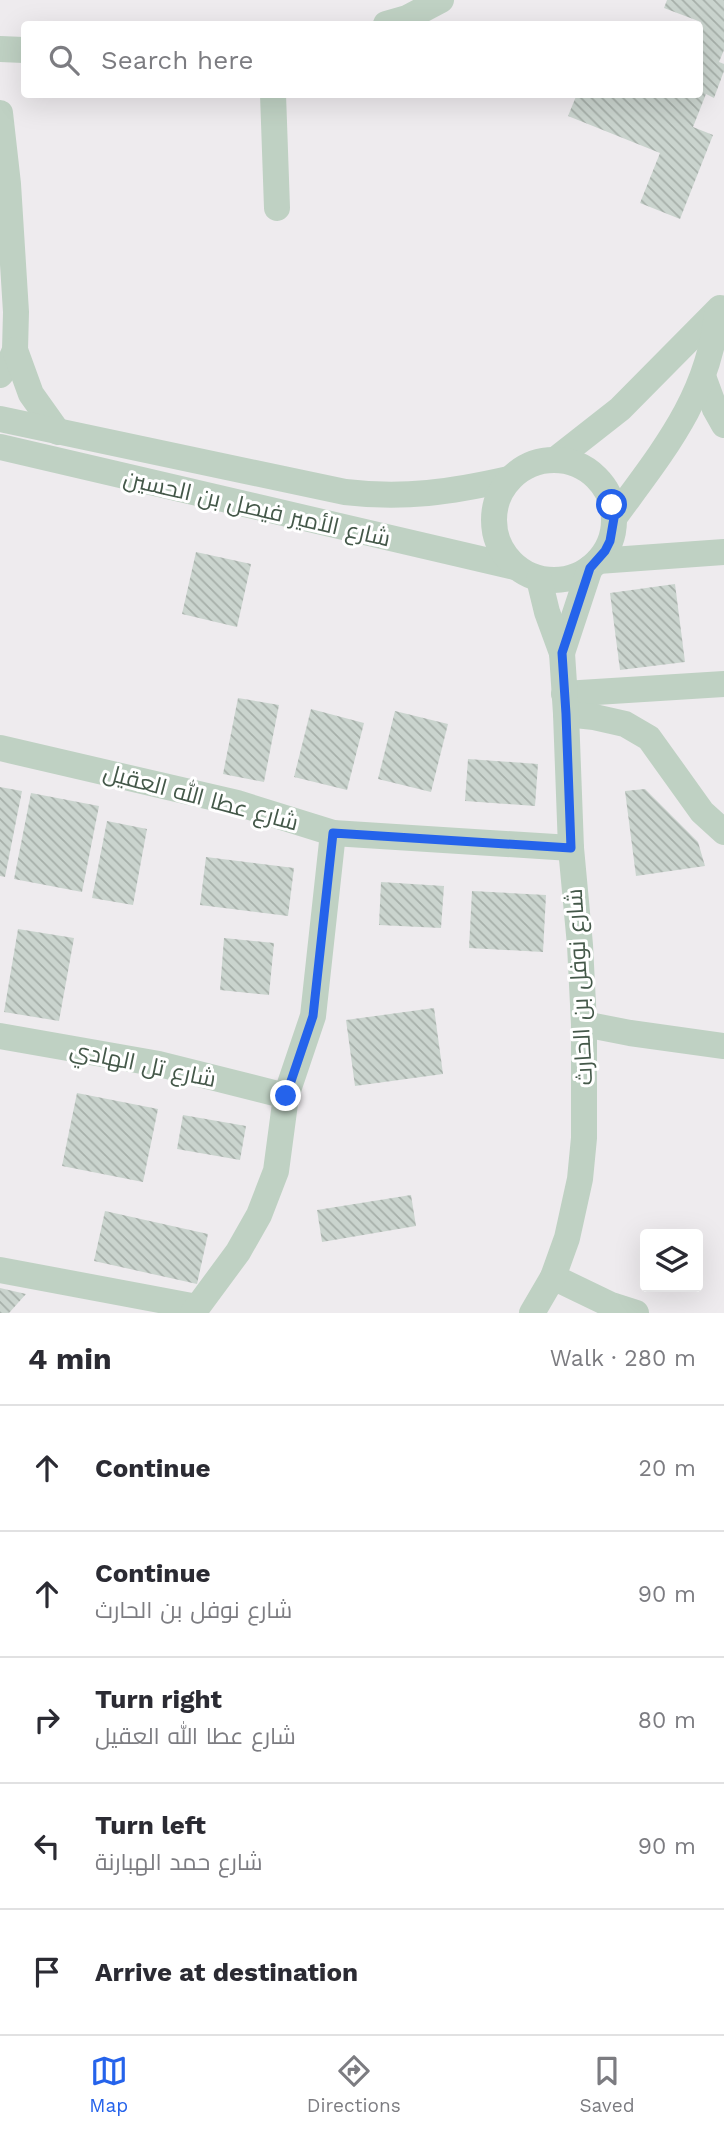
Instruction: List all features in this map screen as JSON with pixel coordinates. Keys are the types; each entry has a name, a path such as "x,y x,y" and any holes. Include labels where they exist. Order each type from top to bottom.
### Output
{"street":[{"path":"396,21 441,0"},
{"path":"0,49 21,50"},
{"path":"273,98 277,208"},
{"path":"0,113 16,312 15,349 9,364 0,375"},
{"path":"614,518 679,428 704,379 721,307"},
{"path":"555,460 620,409 721,307"},
{"path":"15,349 31,394 58,432"},
{"path":"704,379 724,425"},
{"name":"شارع الأمير فيصل بن الحسين","path":"0,419 345,492 417,496 456,491 509,479"},
{"name":"شارع الأمير فيصل بن الحسين","path":"0,447 515,567"},
{"path":"594,564 610,541 614,518 607,493 600,482 580,466 555,460 538,462 509,479 494,508 496,540 515,567 539,579 566,579 594,564 724,552"},
{"name":"شارع نوفل بن الحارث","path":"562,653 594,564"},
{"name":"شارع نوفل بن الحارث","path":"532,1313 553,1277 567,1238 580,1179 584,1138 584,1024 571,848 562,653 547,612 539,579"},
{"path":"565,704 724,684"},
{"path":"565,704 594,717 625,724 649,738 702,812 724,832"},
{"name":"شارع عطا الله العقيل","path":"0,748 237,803 333,833 571,848"},
{"path":"0,1270 195,1310 238,1252 259,1215 276,1171 286,1096 313,1016 333,833"},
{"path":"584,1024 724,1046"},
{"name":"شارع تل الهادي","path":"0,1036 159,1064 286,1096"},
{"path":"553,1277 611,1305 636,1313"}],"building":[{"path":"667,0 724,0 724,50 719,62 724,64 724,71 714,98 706,94 693,127 713,135 680,219 640,203 660,153 568,116 575,98 703,98 703,21 664,8"},
{"path":"196,552 251,564 237,627 182,614"},
{"path":"675,584 685,662 620,670 610,593"},
{"path":"238,698 279,705 264,782 223,774"},
{"path":"311,709 364,723 347,790 294,777"},
{"path":"395,711 448,724 431,792 378,779"},
{"path":"468,759 538,764 535,806 465,801"},
{"path":"0,787 22,791 5,877 0,876"},
{"path":"645,789 698,842 705,866 636,876 625,791"},
{"path":"31,793 99,806 82,892 14,879"},
{"path":"107,821 147,829 133,905 92,898"},
{"path":"206,857 294,868 288,916 200,905"},
{"path":"381,882 444,886 441,928 379,925"},
{"path":"472,891 546,895 543,952 469,948"},
{"path":"18,929 74,938 59,1021 4,1012"},
{"path":"224,938 274,943 269,995 220,990"},
{"path":"434,1008 443,1074 355,1086 346,1020"},
{"path":"77,1093 158,1109 143,1182 62,1166"},
{"path":"183,1115 246,1126 240,1160 177,1149"},
{"path":"411,1195 416,1226 322,1242 317,1210"},
{"path":"105,1211 208,1234 197,1284 94,1261"},
{"path":"0,1288 26,1294 9,1313 0,1313"}],"route":[{"path":"286,1096 313,1016 333,833 571,848 562,653 590,568 598,561 610,541 614,518 612,505"}]}
